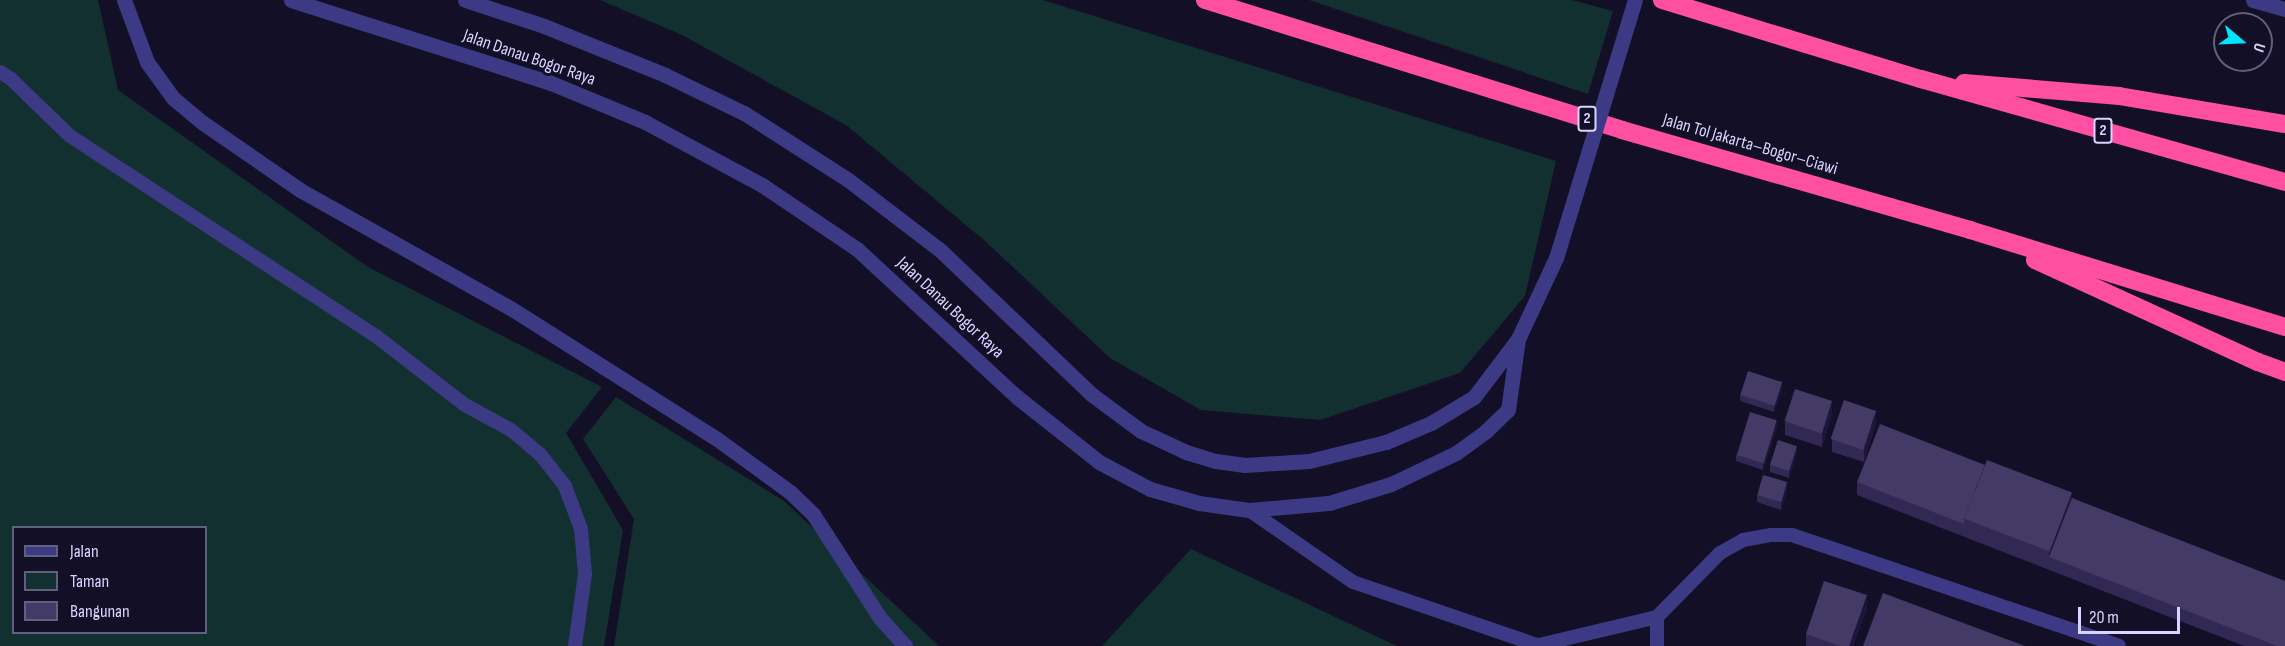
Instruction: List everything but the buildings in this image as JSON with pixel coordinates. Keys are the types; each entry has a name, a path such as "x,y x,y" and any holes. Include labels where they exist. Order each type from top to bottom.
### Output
{"highway":[{"name":"Jalan Tol Jakarta–Bogor–Ciawi","path":"1205,0 1622,130 1970,230 2285,327"},
{"name":"2","path":"1662,0 1921,79 2285,182"},
{"path":"1921,79 2119,96 2285,124"},
{"path":"1970,230 2258,362 2285,372"}],"street":[{"path":"124,0 147,62 173,98 202,123 300,190 512,309 717,439 790,492 813,514 880,618 905,646"},
{"name":"Jalan Danau Bogor Raya","path":"291,0 551,83 645,122 762,185 857,249 1017,397 1099,462 1150,489 1199,502 1249,510 1329,502 1390,484 1456,453 1486,431 1508,410 1518,339"},
{"name":"Jalan Danau Bogor Raya","path":"465,0 544,27 654,70 744,113 847,178 940,250 1091,394 1141,431 1186,452 1216,461 1245,465 1309,461 1386,442 1431,423 1474,397 1518,339 1556,258 1635,0"},
{"path":"2253,0 2285,9"}],"lane":[{"path":"0,72 11,79 70,136 376,336 465,405 511,430 540,454 565,486 581,529 585,574 575,646"},
{"path":"1249,510 1353,582 1540,646 1657,617 1726,549 1757,537 1792,535 2119,646"},
{"path":"1657,617 1657,646"}],"green space":[{"path":"0,0 98,0 118,90 368,267 602,387 566,433 623,530 604,646 0,646"},
{"path":"600,0 1043,0 1556,161 1525,296 1460,373 1320,420 1201,410 1110,358 985,241 846,125 682,35"},
{"path":"1309,0 1572,0 1613,11 1588,94"},
{"path":"616,397 784,501 939,646 614,646 634,519 583,439"},
{"path":"1191,549 1397,646 1102,646"}]}
